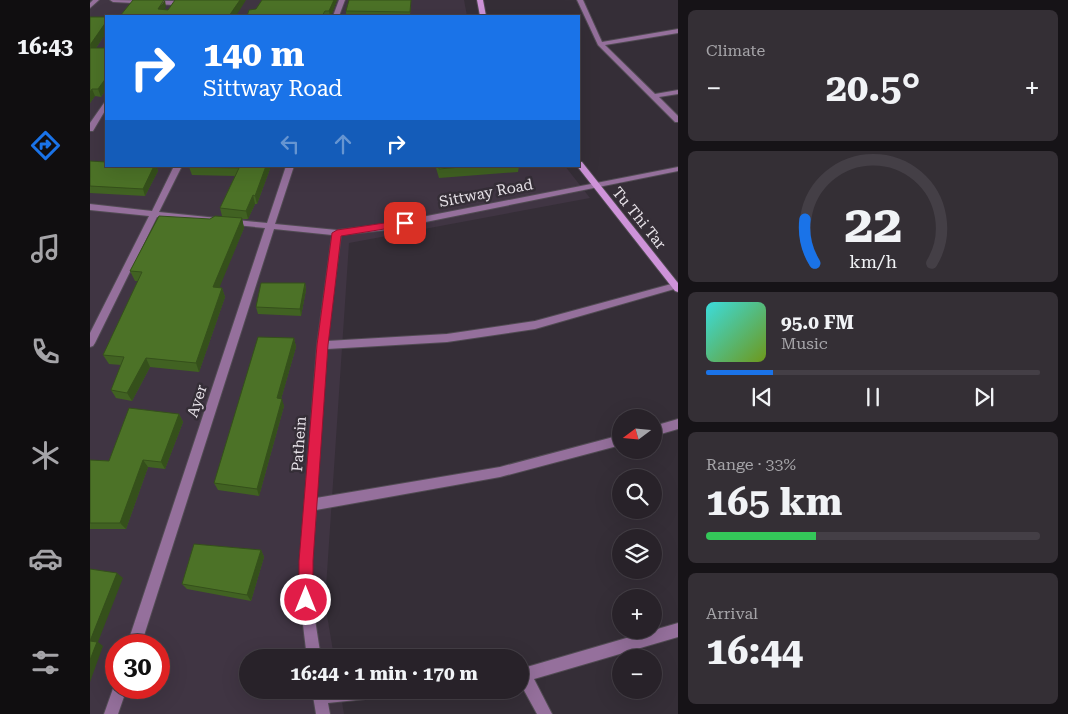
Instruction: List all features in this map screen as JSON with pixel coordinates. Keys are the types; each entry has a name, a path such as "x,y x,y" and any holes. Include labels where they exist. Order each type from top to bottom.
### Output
{"street":[{"path":"90,6 96,0"},
{"path":"113,0 175,1"},
{"path":"336,15 342,0"},
{"path":"480,0 483,15"},
{"path":"580,0 600,44 678,120"},
{"path":"170,9 175,1"},
{"path":"600,44 678,31"},
{"path":"653,96 678,92"},
{"path":"90,129 105,106"},
{"name":"Tu Thi Tar","path":"580,165 677,288"},
{"path":"90,343 178,167"},
{"name":"Ayer","path":"138,634 290,167"},
{"name":"Sittway Road","path":"90,207 337,233 386,227 678,169"},
{"name":"Pathein","path":"313,649 306,600 306,561 322,345 337,233"},
{"path":"322,345 446,338 535,325 677,288"},
{"path":"662,429 678,424"},
{"path":"310,505 500,472 612,442"},
{"path":"529,673 678,630"},
{"path":"529,687 545,714"},
{"path":"111,714 116,699"},
{"path":"321,699 323,714"}],"shaded area":[{"path":"90,0 464,0 467,15 105,15 105,167 566,167 590,198 349,243 325,603 333,649 239,649 239,699 342,699 344,714 90,714"}],"building":[{"path":"133,0 164,0 158,9 168,10 175,0 240,0 230,15 121,15"},
{"path":"262,0 334,0 329,11 325,11 323,15 247,15 249,10 256,9"},
{"path":"349,0 411,0 410,12 346,11"},
{"path":"90,17 105,17 105,23 90,45"},
{"path":"90,48 105,48 105,79 98,89 92,89 90,92"},
{"path":"90,161 105,162 105,167 154,167 143,189 90,186"},
{"path":"189,167 266,167 255,196 253,195 246,211 220,208 239,168"},
{"path":"439,167 461,167 439,169"},
{"path":"159,216 210,219 215,216 242,218 213,287 222,288 196,363 146,358 127,393 111,390 124,357 103,355 142,272 130,271"},
{"path":"261,283 305,283 300,309 256,307"},
{"path":"258,337 294,338 277,398 282,399 257,489 214,483"},
{"path":"129,408 179,414 161,462 143,460 120,523 90,523 90,460 109,461"},
{"path":"194,544 261,550 247,595 182,584"},
{"path":"90,569 117,573 90,641"},
{"path":"90,641 97,642 90,660"}],"route":[{"path":"306,600 306,561 322,345 337,233 405,223"}]}
